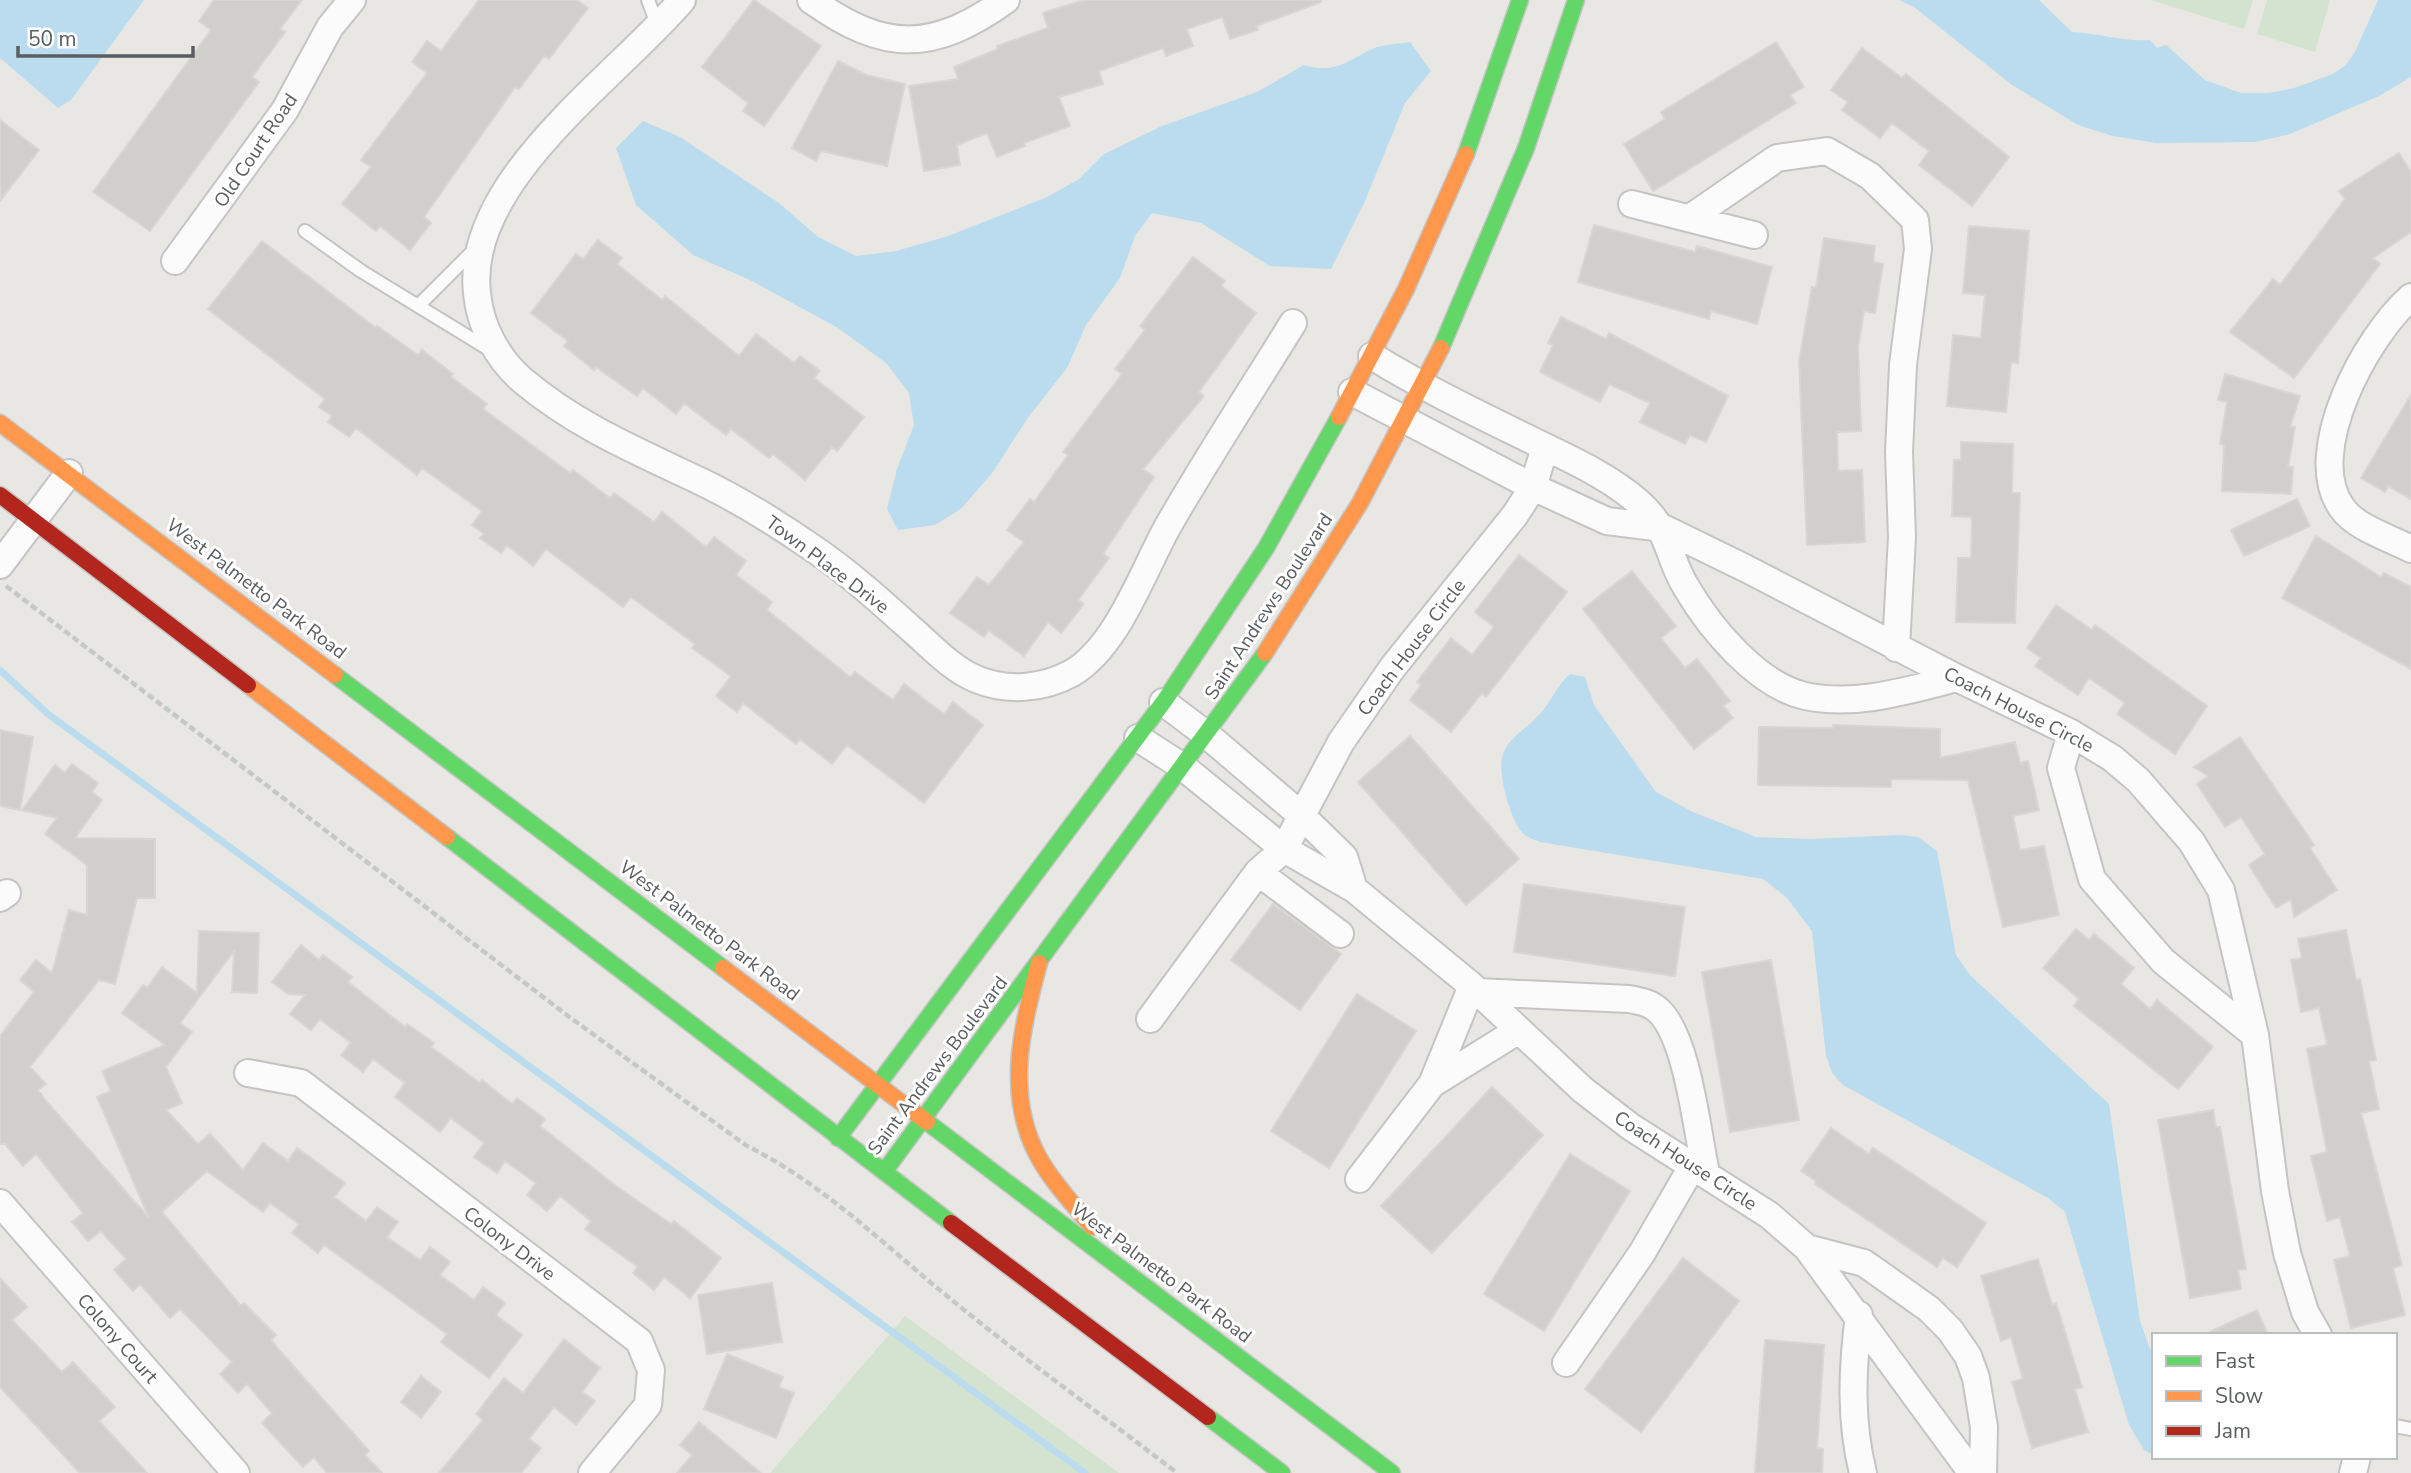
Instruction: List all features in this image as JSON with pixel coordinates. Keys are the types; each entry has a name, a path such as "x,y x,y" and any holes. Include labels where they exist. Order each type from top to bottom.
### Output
{"main road":[{"name":"Saint Andrews Boulevard","path":"838,1138 1138,738 1274,536 1332,435 1435,225 1479,117 1520,0"},
{"name":"Saint Andrews Boulevard","path":"884,1172 1257,668 1320,570 1421,387 1481,258 1525,150 1576,0"},
{"name":"West Palmetto Park Road","path":"0,423 925,1118 1392,1473"},
{"path":"0,495 838,1138 1282,1473"},
{"path":"1040,963 1017,1057 1015,1080 1020,1116 1040,1160 1131,1275"}],"street":[{"name":"Old Court Road","path":"174,261 285,110 330,27 352,0"},
{"name":"Town Place Drive","path":"682,0 597,82 556,126 501,199 480,245 475,278 480,316 501,357 524,382 574,419 618,444 715,489 817,551 961,671 995,685 1031,687 1073,672 1101,648 1168,526 1293,323"},
{"path":"811,0 855,29 904,39 954,32 1006,0"},
{"path":"1690,218 1777,158 1827,151 1870,176 1915,220 1918,249 1903,365 1899,439 1902,537 1896,648"},
{"path":"1632,204 1754,235"},
{"path":"2411,297 2372,342 2353,374 2336,426 2330,480 2344,511 2358,522 2411,549"},
{"name":"Coach House Circle","path":"1372,356 1421,387 1605,477 1639,502 1663,528 1896,648 2071,733 2112,758 2138,780 2177,823 2221,890 2255,1035 2275,1191 2287,1253 2305,1311 2317,1333"},
{"name":"Coach House Circle","path":"1352,392 1533,487 1607,521 1663,528"},
{"name":"Coach House Circle","path":"1284,849 1341,743 1393,667 1515,515 1533,487 1545,447"},
{"path":"4,576 34,519 69,473"},
{"path":"1663,528 1685,585 1731,648 1763,676 1804,696 1842,699 1880,696 1957,678"},
{"path":"1163,702 1207,735 1302,816 1344,857 1354,889"},
{"path":"2071,733 2061,768 2092,879 2163,961 2255,1035"},
{"name":"Coach House Circle","path":"1138,738 1183,767 1284,849 1354,889 1475,989 1602,1105 1631,1127 1769,1214 1807,1248 1859,1315 1972,1473"},
{"path":"1150,1019 1258,872 1284,849"},
{"path":"1258,872 1340,934"},
{"path":"1359,1179 1432,1084 1475,989 1629,999 1651,1005 1659,1011 1670,1026 1681,1051 1700,1169 1566,1363"},
{"path":"1432,1084 1519,1030"},
{"name":"Colony Drive","path":"248,1073 301,1083 639,1341 651,1370 648,1405 592,1473"},
{"name":"Colony Court","path":"0,1203 236,1473"},
{"path":"1807,1248 1864,1263 1929,1309 1950,1330 1968,1356 1976,1378 1984,1427 1983,1473"},
{"path":"1859,1315 1853,1383 1855,1435 1863,1473"}],"lane":[{"path":"648,0 658,26"},
{"path":"305,231 361,271 501,357"},
{"path":"418,306 480,245"}],"path":[{"path":"4,576 568,1016 747,1146 779,1162 825,1195 972,1316 1177,1473"}],"green space":[{"path":"2151,0 2253,0 2244,29"},
{"path":"2267,0 2330,0 2315,52 2257,34"},
{"path":"905,1316 1119,1473 770,1473"}],"water":[{"path":"0,0 144,0 71,100 58,108 0,58"},
{"path":"1899,0 2039,0 2072,32 2150,40 2157,48 2166,45 2205,80 2241,93 2269,93 2294,88 2333,74 2345,66 2355,52 2378,0 2411,0 2411,77 2379,96 2290,134 2256,142 2156,143 2113,136 2078,125 2012,85 1914,7"},
{"path":"1410,42 1431,71 1405,103 1365,201 1331,269 1270,266 1201,223 1152,213 1135,236 1120,278 1086,325 1067,368 1027,419 993,472 961,509 935,525 898,530 887,509 897,469 914,425 909,393 886,363 838,328 752,281 693,255 636,205 616,148 643,121 680,137 779,203 818,237 856,256 896,251 948,236 1047,197 1079,179 1104,154 1162,126 1257,92 1304,65 1332,67 1376,47"},
{"path":"1570,674 1585,677 1594,705 1656,792 1693,812 1756,837 1809,839 1901,835 1918,837 1937,851 1956,955 1970,975 2109,1104 2140,1321 2152,1354 2152,1455 2144,1450 2129,1425 2065,1212 2048,1198 1843,1085 1832,1073 1826,1055 1812,931 1786,897 1763,879 1540,842 1526,836 1520,829 1504,787 1502,758 1507,745 1542,712"}],"building":[{"path":"214,0 302,0 280,29 285,32 252,77 259,82 150,231 93,192 211,30 199,21"},
{"path":"479,0 577,0 588,8 549,59 544,56 519,89 515,87 424,217 431,223 410,250 380,226 376,231 342,204 371,167 361,160 427,73 412,62 427,41 441,51"},
{"path":"754,0 821,46 764,126 743,111 748,103 702,67"},
{"path":"1084,0 1321,2 1256,26 1258,30 1230,39 1222,17 1187,29 1193,46 1166,56 1163,48 1099,71 1103,84 1059,97 1070,126 1024,143 1025,146 997,157 987,133 957,145 960,165 924,171 909,86 958,79 954,67 998,49 997,46 1048,28 1043,13"},
{"path":"1776,42 1804,87 1790,95 1796,103 1653,191 1624,144 1665,119 1661,112"},
{"path":"1862,48 1902,78 1906,74 2009,157 1972,206 1919,165 1929,151 1892,123 1880,138 1842,110 1848,102 1831,90"},
{"path":"838,61 866,75 905,84 887,166 821,151 816,161 792,148"},
{"path":"0,120 39,150 0,201"},
{"path":"2399,153 2411,172 2411,232 2373,258 2380,264 2294,378 2230,332 2273,279 2280,285 2345,199 2339,191"},
{"path":"1594,225 1695,252 1697,246 1772,267 1757,324 1711,311 1709,319 1578,282"},
{"path":"1969,226 2029,231 2018,363 2011,362 2006,412 1947,406 1953,335 1981,338 1985,295 1963,293"},
{"path":"1824,238 1875,246 1873,262 1883,264 1875,313 1864,311 1858,347 1861,431 1837,432 1838,471 1862,470 1865,542 1807,545 1799,361 1812,287 1816,288"},
{"path":"598,240 622,258 617,264 662,300 665,296 739,356 756,334 794,363 800,356 820,371 814,378 864,417 837,451 832,447 805,480 773,454 769,458 731,429 726,435 684,403 676,414 643,388 637,396 596,367 594,370 564,346 568,341 531,313 576,254 583,259"},
{"path":"262,241 376,328 377,326 418,355 422,350 453,374 451,377 487,404 483,409 570,473 573,470 610,498 614,493 654,522 662,512 706,547 714,537 746,561 736,575 772,602 767,610 850,677 855,672 893,700 904,684 944,714 953,702 983,725 924,803 847,745 832,764 800,739 796,744 743,703 737,712 716,696 731,676 692,648 695,644 631,597 623,607 546,549 533,566 507,545 501,553 480,538 484,534 472,525 482,511 422,468 417,475 356,428 349,437 328,422 332,416 319,407 325,399 208,309"},
{"path":"1193,257 1225,281 1221,286 1256,313 1199,392 1204,396 1143,469 1154,477 1103,554 1109,558 1078,600 1084,604 1061,633 1048,622 1024,656 988,630 984,637 950,613 977,577 989,585 1024,542 1007,530 1030,499 1034,502 1068,455 1063,452 1122,374 1115,369 1145,330 1140,326"},
{"path":"1561,317 1606,339 1609,333 1728,396 1706,442 1690,435 1685,444 1640,422 1650,403 1609,384 1600,402 1540,372 1553,345 1548,343"},
{"path":"2225,374 2300,396 2290,427 2295,427 2288,467 2293,467 2291,494 2222,491 2224,445 2220,444 2227,402 2218,400"},
{"path":"2411,395 2411,499 2388,486 2385,492 2361,478"},
{"path":"1961,442 2013,444 2012,493 2020,493 2015,623 1956,622 1958,558 1971,558 1972,517 1952,516 1954,460 1961,460"},
{"path":"2297,499 2310,526 2244,556 2231,530"},
{"path":"2316,536 2381,577 2384,573 2411,587 2411,669 2282,598"},
{"path":"1519,555 1567,592 1486,697 1482,693 1451,732 1410,700 1421,685 1417,682 1451,638 1472,655 1494,627 1475,612"},
{"path":"1632,571 1676,626 1661,638 1685,668 1697,659 1730,701 1723,706 1733,718 1694,749 1583,609"},
{"path":"2056,605 2092,630 2095,625 2207,706 2175,754 2117,714 2125,703 2089,678 2078,695 2035,666 2041,658 2027,648"},
{"path":"1833,725 1940,729 1940,758 2015,742 2020,763 2028,761 2039,810 2013,816 2020,850 2044,846 2059,915 2003,927 1968,780 1891,779 1891,787 1758,785 1759,727 1833,728"},
{"path":"0,730 33,737 20,810 0,806"},
{"path":"1410,736 1519,859 1466,905 1358,782"},
{"path":"2240,737 2314,845 2310,848 2337,890 2294,917 2291,899 2276,908 2249,865 2265,854 2241,817 2225,827 2197,784 2208,776 2194,767"},
{"path":"72,764 98,783 92,792 102,800 75,838 155,839 155,898 137,898 115,984 99,980 30,1067 46,1084 38,1090 47,1102 149,1218 97,1097 111,1091 102,1071 165,1045 122,1013 143,985 147,988 162,967 197,993 199,931 259,933 257,993 232,992 234,951 180,1023 192,1032 166,1067 182,1103 166,1110 198,1144 210,1134 243,1170 263,1143 288,1161 297,1148 345,1183 334,1197 366,1221 377,1207 398,1222 387,1237 420,1260 430,1247 450,1262 440,1275 474,1300 483,1287 505,1303 496,1315 522,1335 489,1378 441,1342 447,1334 324,1245 318,1253 292,1233 299,1224 270,1203 263,1212 207,1171 162,1212 241,1306 244,1303 276,1335 271,1340 369,1451 365,1455 382,1473 327,1473 314,1457 303,1467 262,1423 272,1413 247,1384 238,1393 220,1374 232,1362 180,1309 170,1318 140,1284 133,1291 114,1270 126,1259 101,1231 88,1241 72,1222 83,1213 36,1154 23,1166 5,1144 0,1144 0,1036 34,992 20,980 36,960 52,973 69,910 87,915 87,865 45,834 57,818 22,810 55,765 65,773"},
{"path":"1524,884 1685,907 1675,976 1514,952"},
{"path":"1273,904 1341,954 1300,1010 1231,960"},
{"path":"2076,929 2089,940 2094,934 2134,968 2121,984 2150,1009 2157,1000 2213,1047 2178,1089 2074,1006 2079,999 2043,968"},
{"path":"2346,930 2356,980 2360,979 2376,1060 2369,1061 2379,1109 2361,1113 2402,1265 2393,1268 2405,1315 2351,1328 2334,1260 2350,1256 2340,1217 2327,1221 2311,1156 2327,1152 2307,1049 2327,1045 2319,1008 2301,1012 2291,960 2302,958 2298,939"},
{"path":"301,945 319,960 323,955 352,977 348,982 405,1027 407,1024 434,1043 431,1047 480,1083 482,1080 512,1104 517,1098 545,1119 540,1126 616,1186 671,1224 674,1221 721,1258 690,1298 664,1277 654,1290 633,1273 638,1267 585,1229 591,1221 560,1196 547,1211 527,1195 536,1183 505,1161 497,1173 474,1157 484,1143 451,1118 440,1132 395,1097 405,1083 373,1059 363,1072 341,1055 351,1043 320,1019 311,1030 290,1014 305,995 288,994 272,982"},
{"path":"1771,960 1799,1120 1730,1132 1702,972"},
{"path":"1357,994 1416,1031 1329,1168 1271,1131"},
{"path":"1492,1087 1543,1135 1432,1253 1381,1206"},
{"path":"2213,1110 2216,1127 2220,1127 2246,1269 2238,1270 2241,1289 2190,1298 2158,1120"},
{"path":"1831,1128 1869,1154 1873,1148 1986,1223 1957,1267 1943,1258 1937,1267 1815,1184 1816,1181 1801,1171"},
{"path":"1570,1154 1630,1191 1544,1331 1484,1294"},
{"path":"1683,1258 1739,1301 1641,1432 1585,1389"},
{"path":"2038,1259 2052,1305 2056,1303 2082,1387 2075,1389 2088,1432 2032,1448 2012,1382 2023,1379 2011,1337 2001,1341 1981,1276"},
{"path":"0,1278 27,1307 12,1320 62,1372 73,1362 115,1407 99,1421 147,1473 80,1473 0,1387"},
{"path":"772,1283 782,1342 707,1354 698,1295"},
{"path":"2257,1310 2267,1333 2207,1333"},
{"path":"564,1339 600,1368 582,1392 595,1401 576,1425 554,1407 529,1439 541,1448 521,1473 439,1473 483,1420 476,1414 504,1378 523,1393"},
{"path":"1765,1340 1824,1345 1817,1448 1823,1449 1822,1473 1755,1473"},
{"path":"727,1354 783,1377 779,1387 794,1393 776,1438 704,1409"},
{"path":"421,1376 441,1392 421,1418 401,1402"},
{"path":"699,1422 761,1473 677,1473 692,1455 680,1445"}],"waterway":[{"path":"0,670 48,714 1085,1473"}],"traffic: fast":[{"path":"1466,154 1520,0"},
{"path":"1441,348 1526,148 1576,0"},
{"path":"838,1138 1165,700 1266,548 1339,417"},
{"path":"884,1172 1265,653"},
{"path":"335,675 723,968"},
{"path":"447,837 951,1223"},
{"path":"927,1122 1392,1473"},
{"path":"1208,1417 1282,1473"}],"traffic: slow":[{"path":"1339,417 1406,289 1466,154"},
{"path":"1265,653 1360,503 1441,348"},
{"path":"0,423 335,675"},
{"path":"248,685 447,837"},
{"path":"1039,963 1022,1037 1019,1086 1022,1110 1028,1134 1039,1158 1057,1185 1092,1227"},
{"path":"723,968 927,1122"}],"traffic: jam":[{"path":"0,495 248,685"},
{"path":"951,1223 1208,1417"}]}
